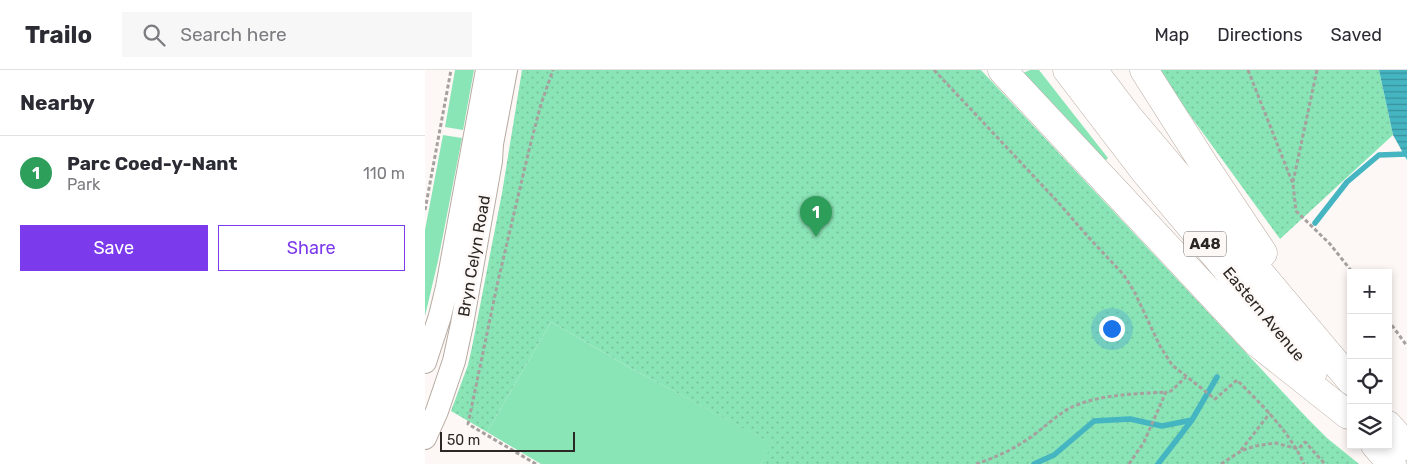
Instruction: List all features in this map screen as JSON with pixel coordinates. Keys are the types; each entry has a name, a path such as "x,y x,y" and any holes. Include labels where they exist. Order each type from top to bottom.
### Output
{"highway":[{"path":"1002,70 1256,342 1347,414"},
{"name":"Eastern Avenue","path":"1067,70 1145,172 1347,414"},
{"name":"Eastern Avenue","path":"1093,70 1127,115 1346,375"},
{"path":"1144,70 1210,174 1346,375"},
{"path":"1392,429 1407,446"},
{"path":"1379,449 1392,464"}],"street":[{"name":"Bryn Celyn Road","path":"425,362 438,324 447,287 487,70"},
{"name":"Bryn Celyn Road","path":"425,438 437,411 454,360 462,324 506,70"}],"path":[{"path":"425,210 451,70"},
{"path":"536,464 468,424 498,281 529,150 541,104 553,70"},
{"path":"934,70 1123,274 1134,290 1160,346 1172,365 1215,399 1237,380 1270,413 1298,449 1304,464"},
{"path":"1248,70 1293,184 1296,211 1330,244 1350,269"},
{"path":"1293,184 1317,70"},
{"path":"1392,325 1407,346"},
{"path":"976,464 991,459 1027,440 1069,408 1084,402 1118,396 1166,392 1178,386 1186,377"},
{"path":"1129,464 1144,442 1166,392"},
{"path":"1221,464 1241,450 1270,413"},
{"path":"1298,449 1305,442 1325,464"},
{"path":"1241,450 1276,443 1298,449"}],"green space":[{"path":"455,70 474,70 463,130 445,127"},
{"path":"522,70 981,70 1308,419 1327,438 1359,464 761,464 773,444 634,370 551,322 487,432 451,411 468,365 472,347 502,193"},
{"path":"1030,70 1039,70 1108,158 1105,161 1023,73"},
{"path":"1160,70 1379,70 1393,135 1280,239 1176,96"},
{"path":"443,135 462,138 438,261 425,316 425,230"},
{"path":"551,322 634,370 774,444 761,464 541,464 487,432"}],"water":[{"path":"1379,70 1407,70 1407,160 1393,135"}],"waterway":[{"path":"1315,223 1347,182 1379,155 1407,154"},
{"path":"1034,464 1054,455 1094,421 1130,419 1162,426 1192,420 1217,377"},
{"path":"1158,464 1192,420"}],"place":[{"name":"Parc Coed-y-Nant","path":"816,237"}]}
